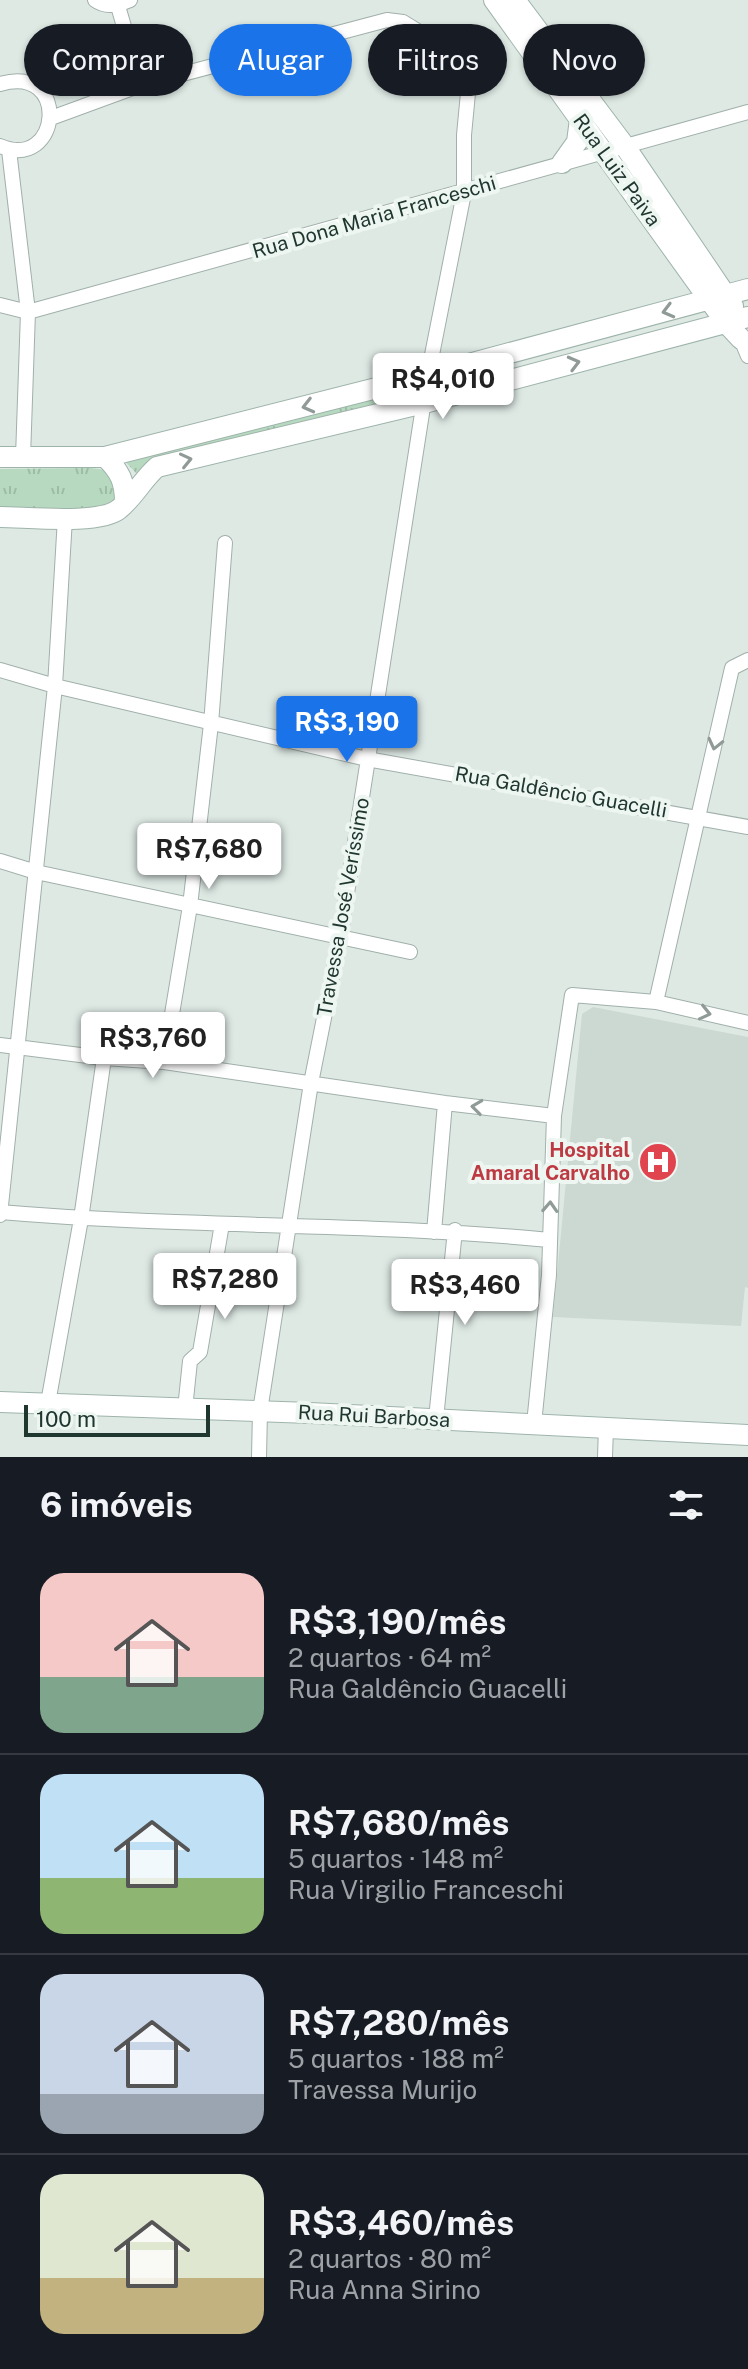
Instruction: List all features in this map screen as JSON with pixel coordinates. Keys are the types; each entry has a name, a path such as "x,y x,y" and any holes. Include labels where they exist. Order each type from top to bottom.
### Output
{"main road":[{"name":"Rua Luiz Paiva","path":"494,0 603,151 718,297"},
{"name":"Rua Luiz Paiva","path":"515,0 624,145 741,331"},
{"path":"562,163 577,142 580,119"},
{"path":"0,457 105,457 748,289"},
{"path":"1,517 92,519 110,515 157,467 741,331"},
{"path":"105,457 118,469 125,485 125,502"},
{"name":"Rua Rui Barbosa","path":"0,1402 260,1411 748,1435"}],"street":[{"path":"95,0 100,4 124,3 128,24"},
{"name":"Travessa José Veríssimo","path":"193,71 387,20 403,22 463,59 470,72 464,135 464,193 428,375 340,938 311,1083 260,1411 259,1457"},
{"path":"0,84 15,80 29,83 41,91 49,103 51,118 47,132 37,143 24,149 5,148 28,312 23,457"},
{"path":"51,118 111,96"},
{"name":"Rua Dona Maria Franceschi","path":"0,305 28,312 748,112"},
{"path":"65,518 55,686 0,1213 81,1219 290,1224 434,1232 455,1230 549,1240"},
{"path":"164,1062 190,906 211,724 225,543"},
{"path":"656,1002 732,668 748,660"},
{"name":"Rua Galdêncio Guacelli","path":"0,670 211,724 367,759 748,827"},
{"path":"0,861 36,872 410,952"},
{"path":"534,1424 549,1275 554,1116 572,995 656,1002 748,1023"},
{"path":"0,1045 164,1062 554,1116"},
{"path":"48,1403 81,1219 104,1058"},
{"path":"434,1232 445,1103"},
{"path":"185,1409 190,1361 200,1352 222,1224"},
{"path":"436,1419 455,1230"},
{"path":"605,1457 606,1427"}],"shaded area":[{"name":"Hospital Amaral Carvalho","path":"593,1007 748,1037 748,1288 745,1287 741,1326 553,1317 582,1014"}],"green space":[{"path":"409,389 414,392 411,395 194,448 137,480 136,473 121,457"},
{"path":"0,469 106,470 118,489 113,506 88,510 0,509"}],"place":[{"name":"Hospital Amaral Carvalho","path":"658,1162"}]}
